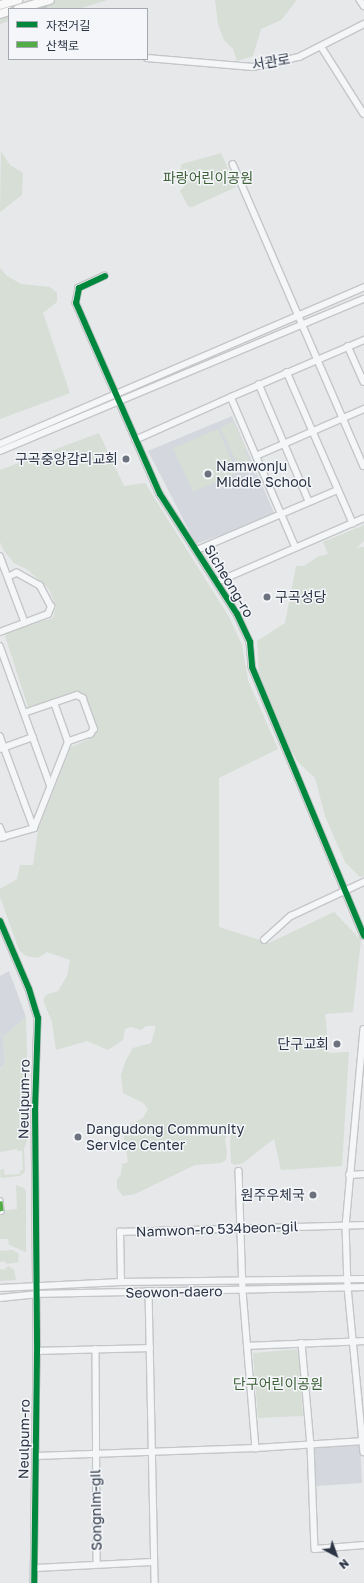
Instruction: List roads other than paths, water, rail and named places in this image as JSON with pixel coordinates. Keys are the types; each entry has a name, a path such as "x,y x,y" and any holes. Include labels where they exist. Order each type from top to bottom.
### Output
{"highway":[{"path":"0,5 18,0"},
{"path":"22,8 50,0"}],"street":[{"path":"360,0 364,6"},
{"name":"서관로","path":"148,58 253,67 299,57 364,24"},
{"path":"320,46 364,114"},
{"path":"233,164 364,466"},
{"name":"Sicheong-ro","path":"105,276 81,286 76,298 135,440 160,494 237,614 250,642 252,667 344,890"},
{"path":"0,444 364,287"},
{"path":"0,451 364,299"},
{"path":"135,440 259,384 364,340"},
{"path":"348,346 364,382"},
{"path":"287,372 353,523"},
{"path":"259,384 309,501"},
{"path":"231,397 296,548"},
{"path":"256,456 364,409"},
{"path":"197,550 309,501 338,490"},
{"path":"217,582 364,518"},
{"path":"0,556 25,622"},
{"path":"0,632 48,614 51,607 40,586 17,573 9,578"},
{"path":"0,646 2,661 24,713 50,784"},
{"path":"24,713 77,695 83,698 94,729 91,734 68,742"},
{"path":"34,828 50,784 68,742 54,703"},
{"path":"0,736 2,748 34,828"},
{"path":"2,748 33,737"},
{"path":"0,827 2,837 34,828"},
{"path":"264,940 291,916 364,882"},
{"path":"344,890 364,936"},
{"name":"Neulpum-ro","path":"0,921 34,1002 38,1018 36,1284 38,1350 34,1583"},
{"path":"364,1029 349,1174 346,1226 348,1287 364,1452"},
{"path":"239,1171 243,1291 256,1448"},
{"path":"349,1174 364,1174"},
{"path":"0,1202 1,1211"},
{"name":"Namwon-ro 534beon-gil","path":"121,1282 120,1232 242,1227 364,1225"},
{"name":"Seowon-daero","path":"0,1288 36,1284 364,1279"},
{"name":"Seowon-daero","path":"0,1298 36,1294 149,1291 243,1291 364,1287"},
{"path":"149,1291 151,1453 155,1583"},
{"path":"247,1346 364,1341"},
{"path":"302,1343 311,1444 315,1549 364,1545"},
{"path":"38,1350 150,1348"},
{"name":"Songnim-gil","path":"96,1349 95,1455 97,1564"},
{"name":"Songnim-gil","path":"36,1456 151,1453 363,1441"},
{"name":"Songnim-gil","path":"34,1568 154,1562"}],"tunnel":[{"path":"43,8 47,0"}],"place":[{"name":"구곡중앙감리교회","path":"126,459"},
{"name":"Namwonju Middle School","path":"208,474"},
{"name":"구곡성당","path":"267,597"},
{"name":"단구교회","path":"337,1044"},
{"name":"Dangudong Community Service Center","path":"78,1137"},
{"name":"원주우체국","path":"313,1195"}],"park label":[{"name":"파랑어린이공원","path":"208,178"},
{"name":"단구어린이공원","path":"278,1384"}]}
